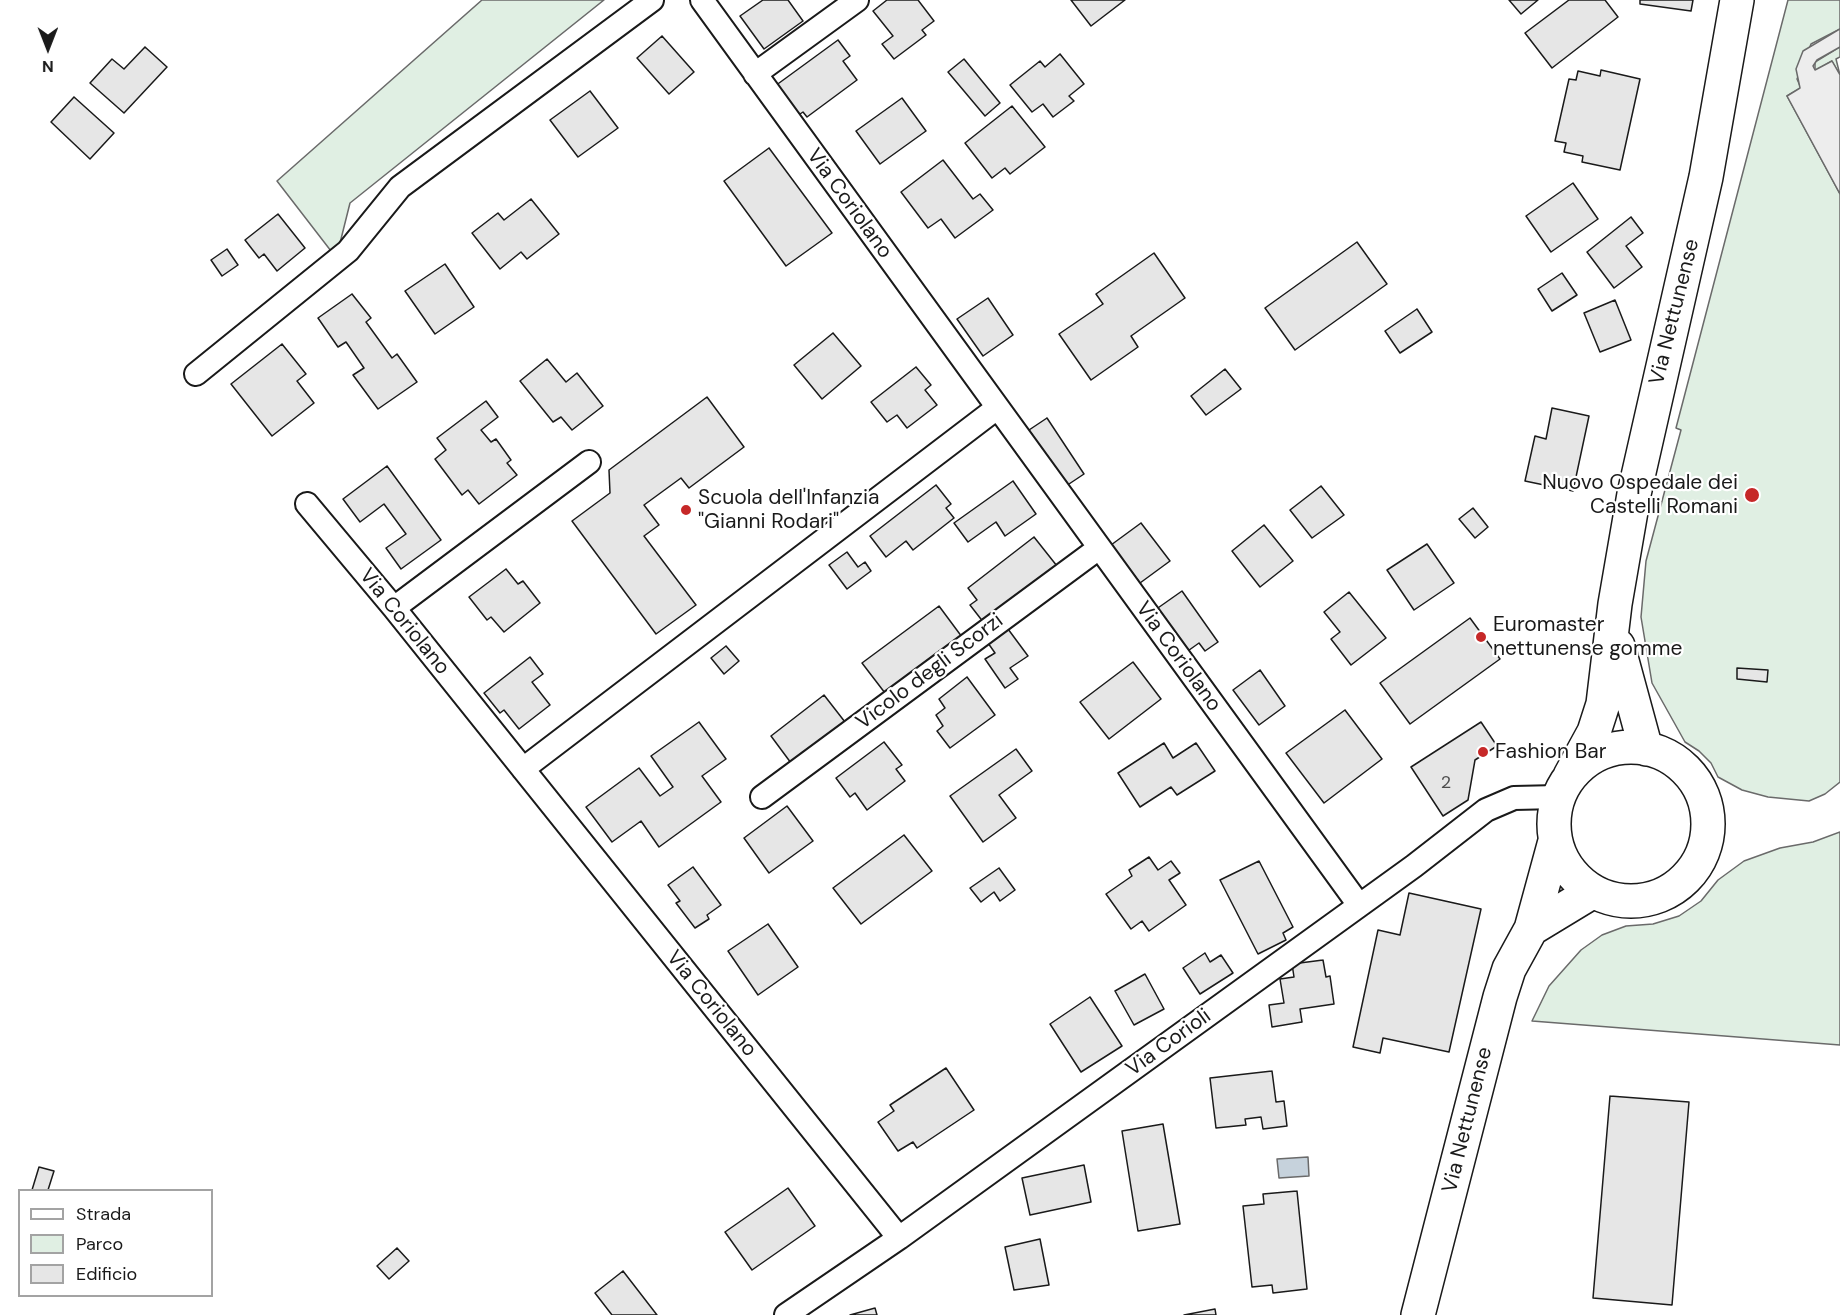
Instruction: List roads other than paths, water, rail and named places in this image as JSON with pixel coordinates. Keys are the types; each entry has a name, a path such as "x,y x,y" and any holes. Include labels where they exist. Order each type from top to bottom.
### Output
{"main road":[{"name":"Via Nettunense","path":"1564,787 1594,732 1604,704 1613,623 1648,424 1712,148 1737,0"},
{"name":"Via Nettunense","path":"1613,623 1646,749"},
{"path":"1625,747 1646,749 1671,758 1691,776 1704,799 1708,825 1703,852 1690,874 1669,892 1644,901 1618,901 1592,892 1572,874 1561,859 1555,841 1554,819 1564,787 1585,762 1604,752 1625,747"},
{"name":"Via Nettunense","path":"1418,1315 1502,990 1509,969 1531,929 1555,841"},
{"name":"Via Nettunense","path":"1531,929 1592,892"}],"street":[{"path":"196,374 348,251 400,187 652,0"},
{"name":"Via Coriolano","path":"702,0 1359,905"},
{"path":"755,74 857,0"},
{"path":"523,770 997,408"},
{"path":"394,608 589,462"},
{"name":"Via Coriolano","path":"307,504 394,608 899,1238"},
{"name":"Vicolo degli Scorzi","path":"762,797 1099,548"},
{"name":"Via Corioli","path":"786,1315 899,1238 1359,905 1492,805 1564,787"}],"place":[{"name":"Nuovo Ospedale dei Castelli Romani","path":"1752,495"},
{"name":"Scuola dell'Infanzia \"Gianni Rodari\"","path":"686,510"},
{"name":"Euromaster nettunense gomme","path":"1481,637"},
{"name":"Fashion Bar","path":"1483,752"}]}
